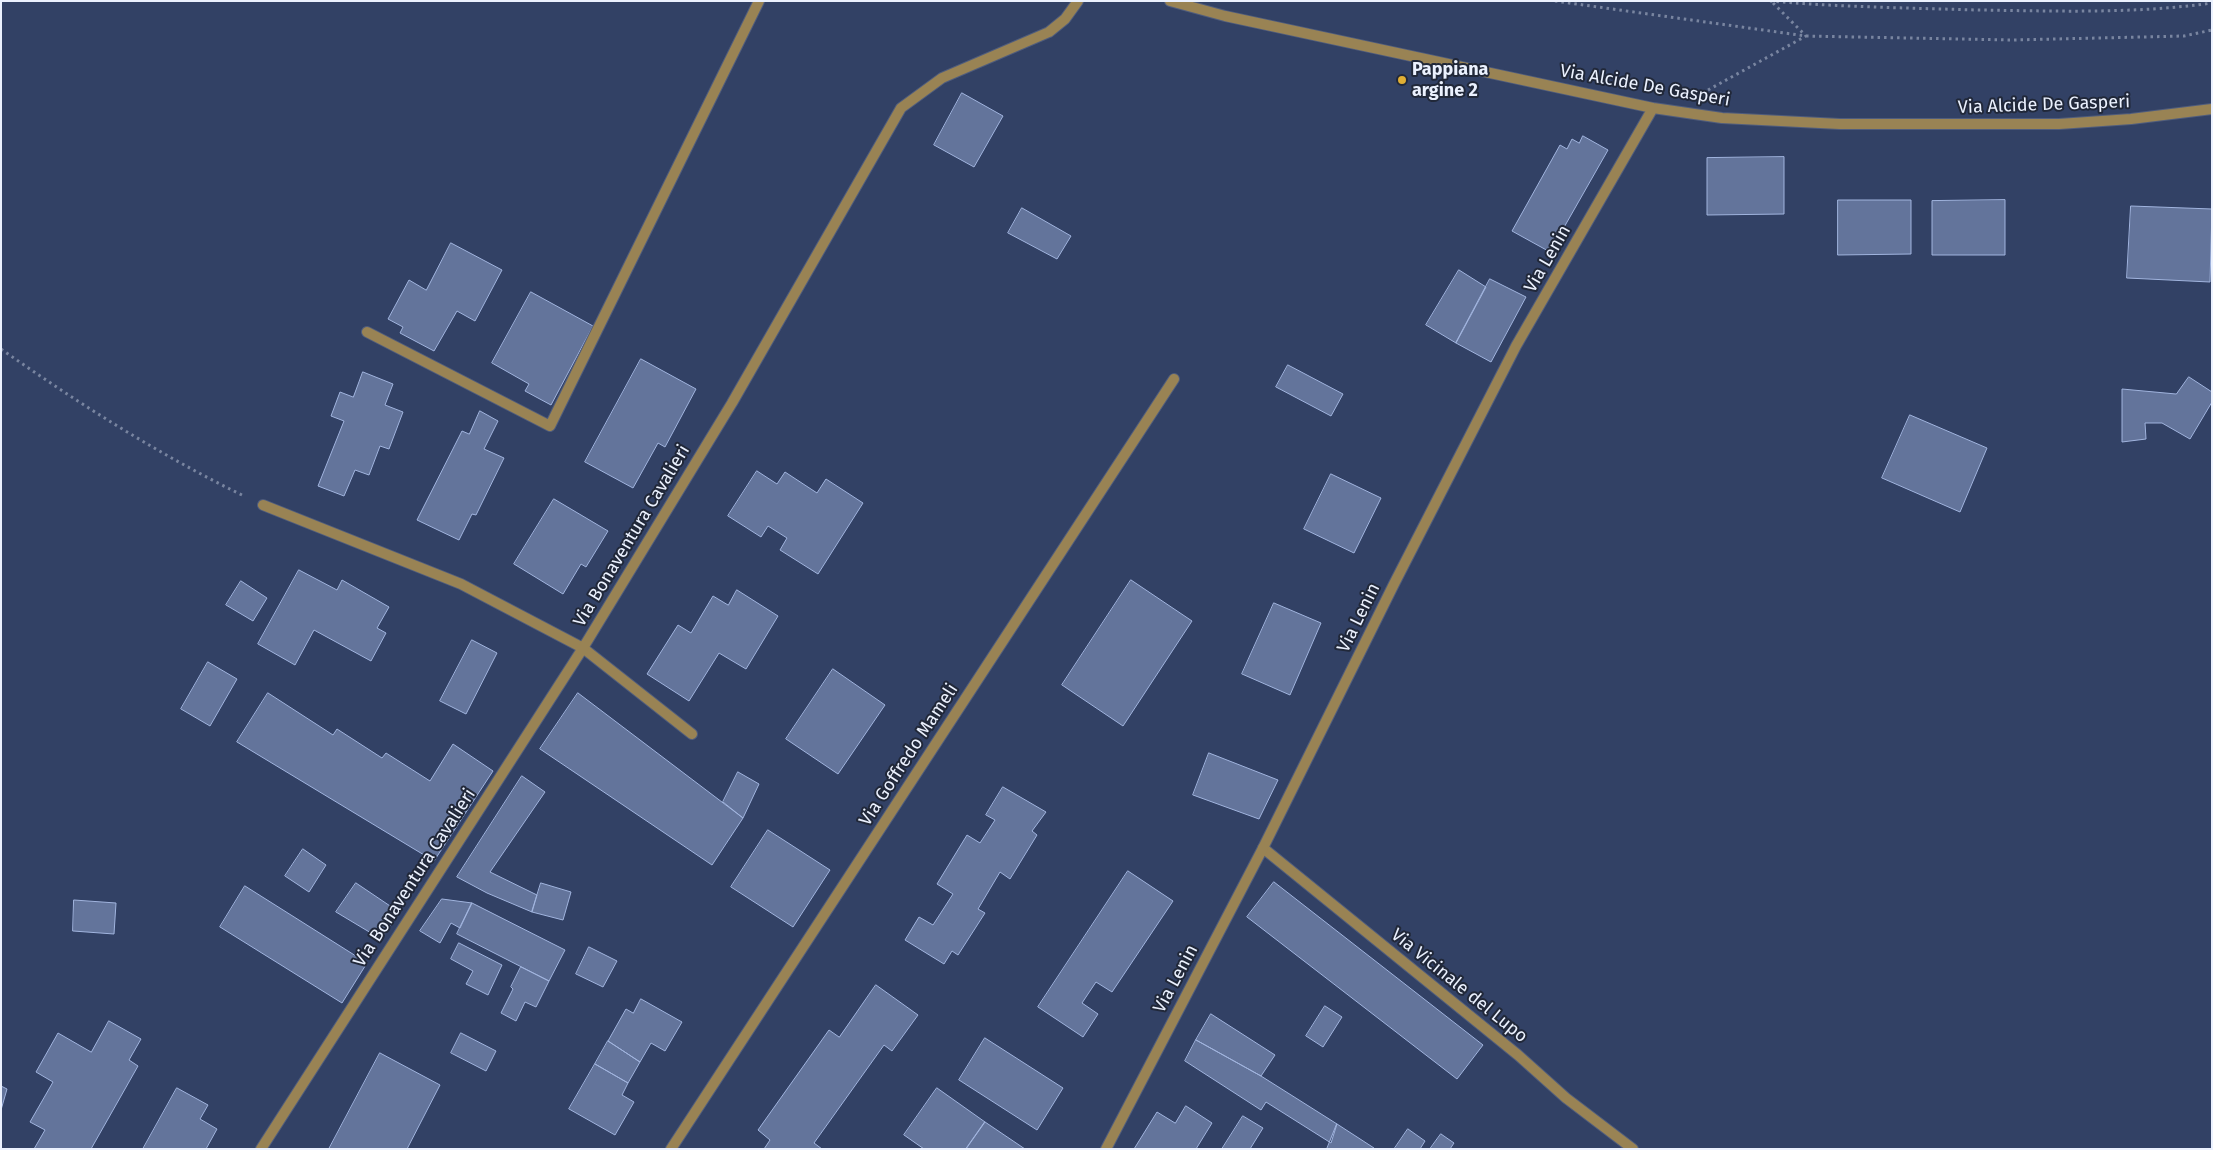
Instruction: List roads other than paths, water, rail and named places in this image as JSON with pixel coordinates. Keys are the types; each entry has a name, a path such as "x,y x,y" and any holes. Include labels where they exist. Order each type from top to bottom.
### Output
{"street":[{"path":"367,332 550,426 759,1"},
{"name":"Via Bonaventura Cavalieri","path":"261,1149 583,648 732,403 901,108 942,78 1049,32 1065,20 1078,1"},
{"name":"Via Alcide De Gasperi","path":"1170,1 1225,16 1652,108 1722,118 1840,124 2059,124 2132,120 2212,109"},
{"name":"Via Lenin","path":"1106,1149 1263,848 1394,584 1516,346 1652,108"},
{"name":"Via Goffredo Mameli","path":"671,1149 1174,379"},
{"path":"262,505 461,584 583,648 692,734"},
{"name":"Via Vicinale del Lupo","path":"1263,848 1518,1054 1566,1098 1633,1149"}],"place":[{"name":"Pappiana argine 2","path":"1402,80"}]}
